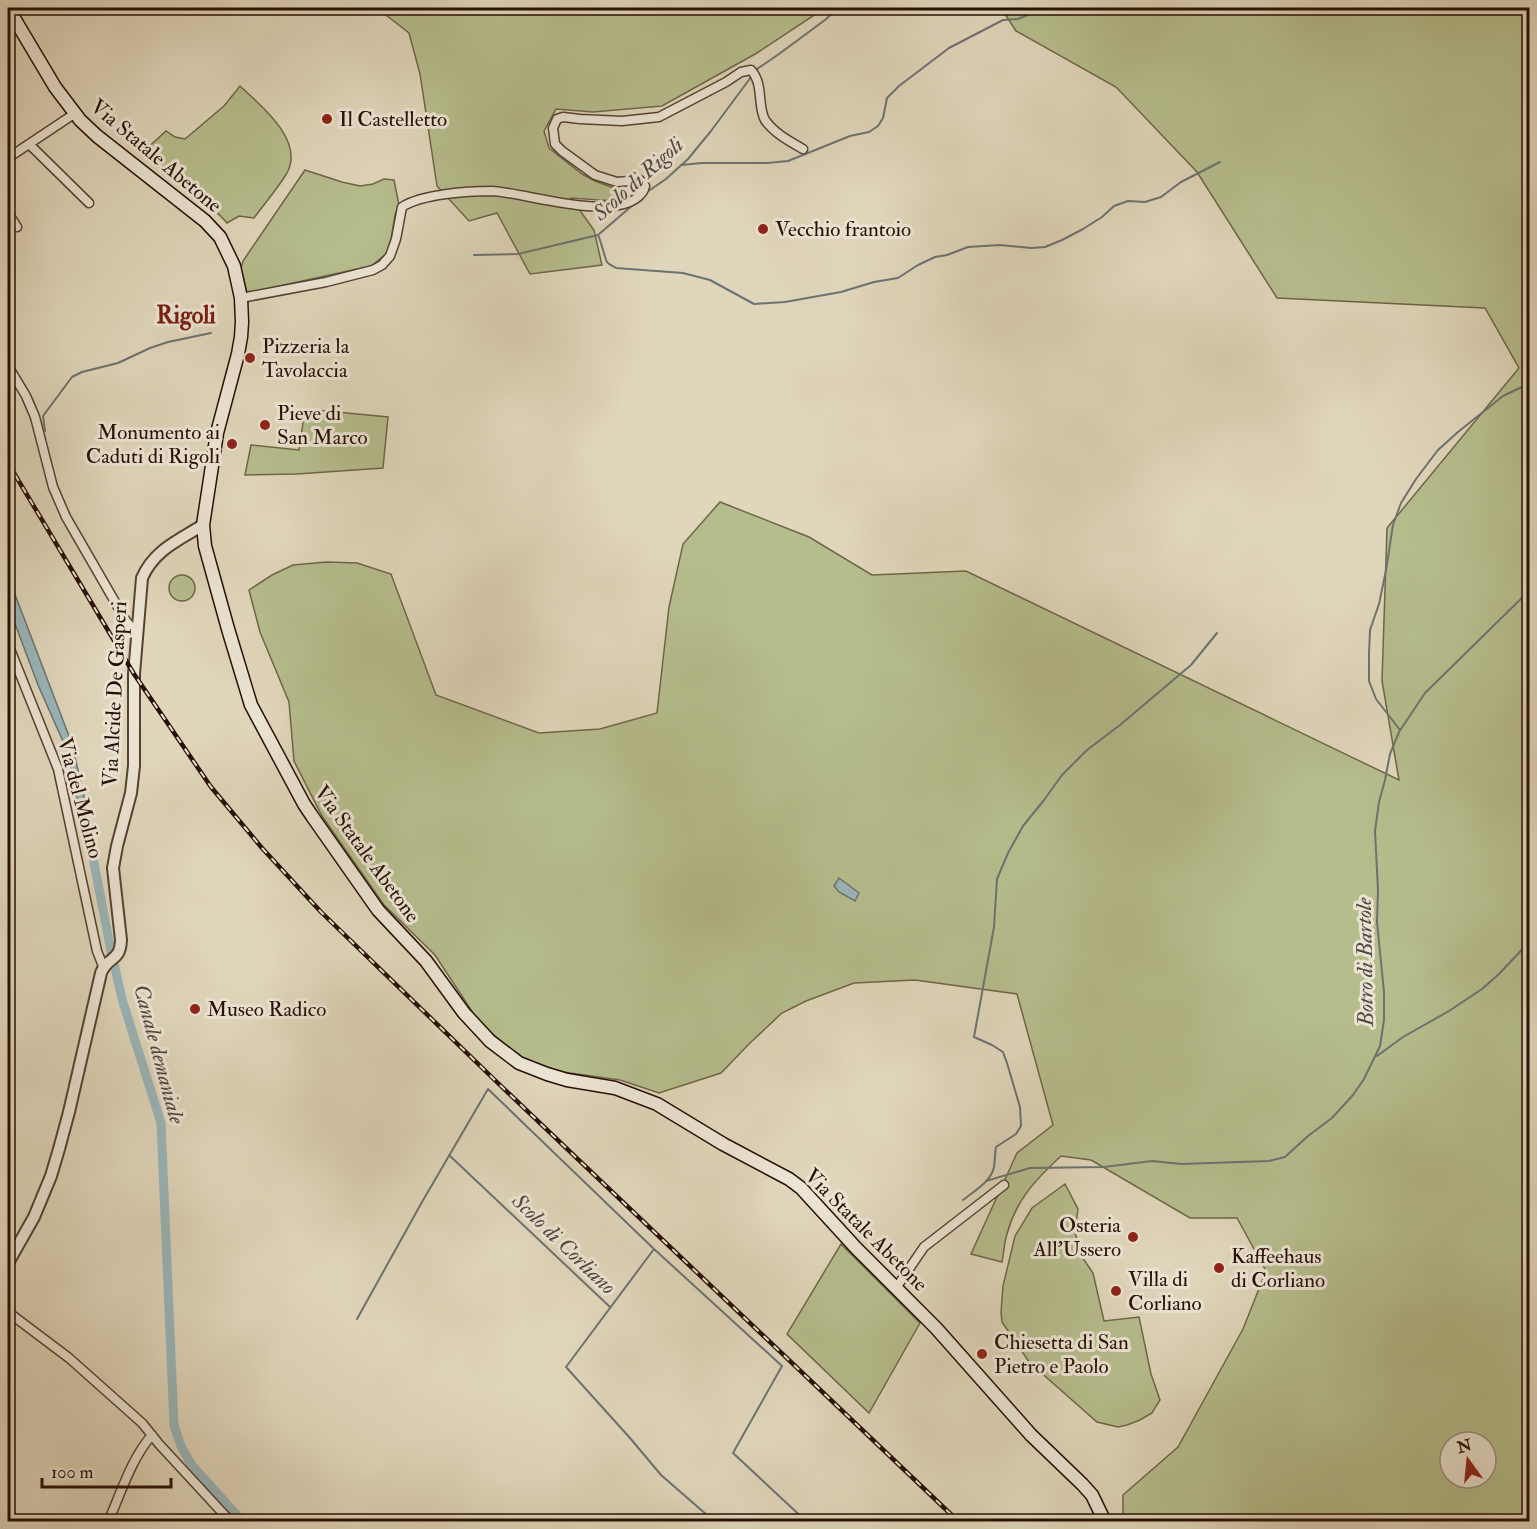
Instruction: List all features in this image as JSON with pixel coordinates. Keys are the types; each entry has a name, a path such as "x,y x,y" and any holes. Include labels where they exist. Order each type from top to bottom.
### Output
{"main road":[{"name":"Via Statale Abetone","path":"8,8 55,87 74,114 97,136 215,230 234,266 241,298 241,337 218,425 203,525 205,546 246,692 256,716 304,804 378,910 429,964 475,1026 498,1048 519,1063 567,1080 615,1088 646,1099 789,1179 801,1188 856,1248 936,1328 1031,1435 1082,1484 1092,1495 1105,1521"}],"street":[{"path":"241,298 326,282 373,270 382,265 390,256 396,239 402,207 409,202 444,194 495,191 564,204 600,206 623,204 634,200 644,191 645,186 640,180 617,182 595,175 562,151 555,144 553,128 557,119 563,117 622,121 659,117 741,72 751,70 757,76 764,119 779,135 802,149"},
{"path":"8,158 74,114"},
{"path":"29,144 89,203"},
{"path":"8,213 17,227"},
{"path":"8,366 26,396 35,417 53,487 66,517 126,621 137,633"},
{"name":"Via Alcide De Gasperi","path":"105,964 121,950 113,868 131,793 134,766 134,674 142,578 158,554 203,525"},
{"name":"Via del Molino","path":"8,644 58,769 98,951 105,964"},
{"path":"8,1263 34,1217 51,1176 105,964"},
{"path":"896,1288 924,1247 1004,1185"},
{"path":"8,1312 69,1358 142,1423 231,1521"},
{"path":"108,1521 135,1460 143,1445 152,1435"}],"green space":[{"path":"377,8 825,8 757,53 662,106 593,112 556,109 544,131 549,148 582,174 614,188 615,201 571,198 594,230 602,265 530,274 497,213 469,221 437,186 420,74 409,33"},
{"path":"1001,8 1529,8 1529,1521 1123,1521 1123,1495 1178,1447 1243,1329 1266,1271 1237,1218 1190,1218 1091,1160 1061,1156 1043,1173 1021,1200 1006,1237 1002,1262 971,1254 1017,1153 1053,1125 1017,994 915,980 854,983 806,1001 782,1013 721,1073 659,1093 620,1080 563,1072 527,1061 479,1022 435,955 384,905 322,816 294,761 289,702 260,632 249,590 272,575 293,565 326,562 357,563 391,574 436,695 539,733 600,729 657,713 669,607 683,544 720,502 809,537 872,575 966,571 1399,780 1382,681 1387,528 1519,368 1485,308 1277,298 1197,172 1116,87 1016,31"},
{"path":"240,86 278,124 290,148 291,161 287,173 254,218 239,216 227,223 197,195 141,154 166,131 175,137 185,139 224,106"},
{"path":"305,170 360,186 384,179 394,180 399,205 395,215 389,252 371,266 247,293 241,268 243,261"},
{"path":"305,409 388,417 383,468 245,475 251,445 299,450"},
{"path":"182,575 191,579 195,588 191,597 182,601 173,597 169,588 173,579"},
{"path":"1065,1184 1078,1209 1075,1231 1080,1254 1093,1273 1104,1321 1139,1317 1151,1374 1160,1400 1152,1413 1127,1425 1118,1427 1097,1422 1029,1362 1002,1322 1003,1286 1015,1236 1032,1208"},
{"path":"841,1244 920,1323 869,1413 787,1334"}],"water":[{"path":"8,576 72,744 91,827 82,828 69,755 38,685 8,605"},
{"path":"839,878 859,893 855,901 839,892 834,886"}],"waterway":[{"name":"Scolo di Rigoli","path":"647,192 688,159 757,69 838,8"},
{"path":"681,165 788,161 850,136 869,132 878,126 883,118 887,98 899,86 949,48 1003,20 1018,19 1044,8"},
{"path":"598,235 607,262 616,268 683,273 710,280 754,304 785,302 841,292 874,282 898,278 935,257 968,247 1000,245 1045,247 1083,229 1114,206 1128,201 1145,202 1161,197 1181,182 1220,162"},
{"name":"Scolo di Rigoli","path":"474,255 518,254 598,235 634,204"},
{"name":"Scolo di Rigoli","path":"45,431 43,416 72,377 82,372 118,363 168,342 211,333"},
{"path":"1400,730 1376,699 1369,681 1370,630 1379,604 1393,525 1401,503 1438,450 1503,396 1524,386"},
{"name":"Botro di Bartole","path":"986,1181 1030,1168 1104,1167 1152,1161 1181,1164 1269,1161 1285,1157 1332,1118 1364,1079 1380,1046 1384,1020 1384,992 1377,922 1375,831 1390,754 1399,732 1425,693 1530,590"},
{"path":"963,1200 982,1186 989,1177 994,1167 996,1147 1016,1134 1021,1126 1020,1107 1003,1052 974,1037 994,927 997,879 1008,853 1023,826 1062,775 1087,750 1191,665 1217,633"},
{"name":"Canale demaniale","path":"85,816 122,999 161,1123 174,1425 181,1446 191,1464 243,1522"},
{"path":"1377,1056 1403,1037 1482,989 1530,941"},
{"path":"357,1319 488,1089 654,1249 782,1366 733,1453 807,1522"},
{"name":"Scolo di Corliano","path":"449,1155 610,1307"},
{"name":"Scolo di Corliano","path":"654,1249 566,1367 661,1475 715,1522"},
{"path":"1530,1373 1523,1379 1526,1407 1530,1414"}],"railway":[{"path":"8,463 134,674 211,787 262,848 321,912 959,1522"}],"place":[{"name":"Il Castelletto","path":"327,119"},
{"name":"Vecchio frantoio","path":"763,229"},
{"name":"Pizzeria la Tavolaccia","path":"250,358"},
{"name":"Pieve di San Marco","path":"265,425"},
{"name":"Monumento ai Caduti di Rigoli","path":"232,444"},
{"name":"Museo Radico","path":"195,1009"},
{"name":"Osteria All’Ussero","path":"1133,1237"},
{"name":"Kaffeehaus di Corliano","path":"1219,1268"},
{"name":"Villa di Corliano","path":"1116,1291"},
{"name":"Chiesetta di San Pietro e Paolo","path":"982,1354"}],"district":[{"name":"Rigoli","path":"186,315"}]}
